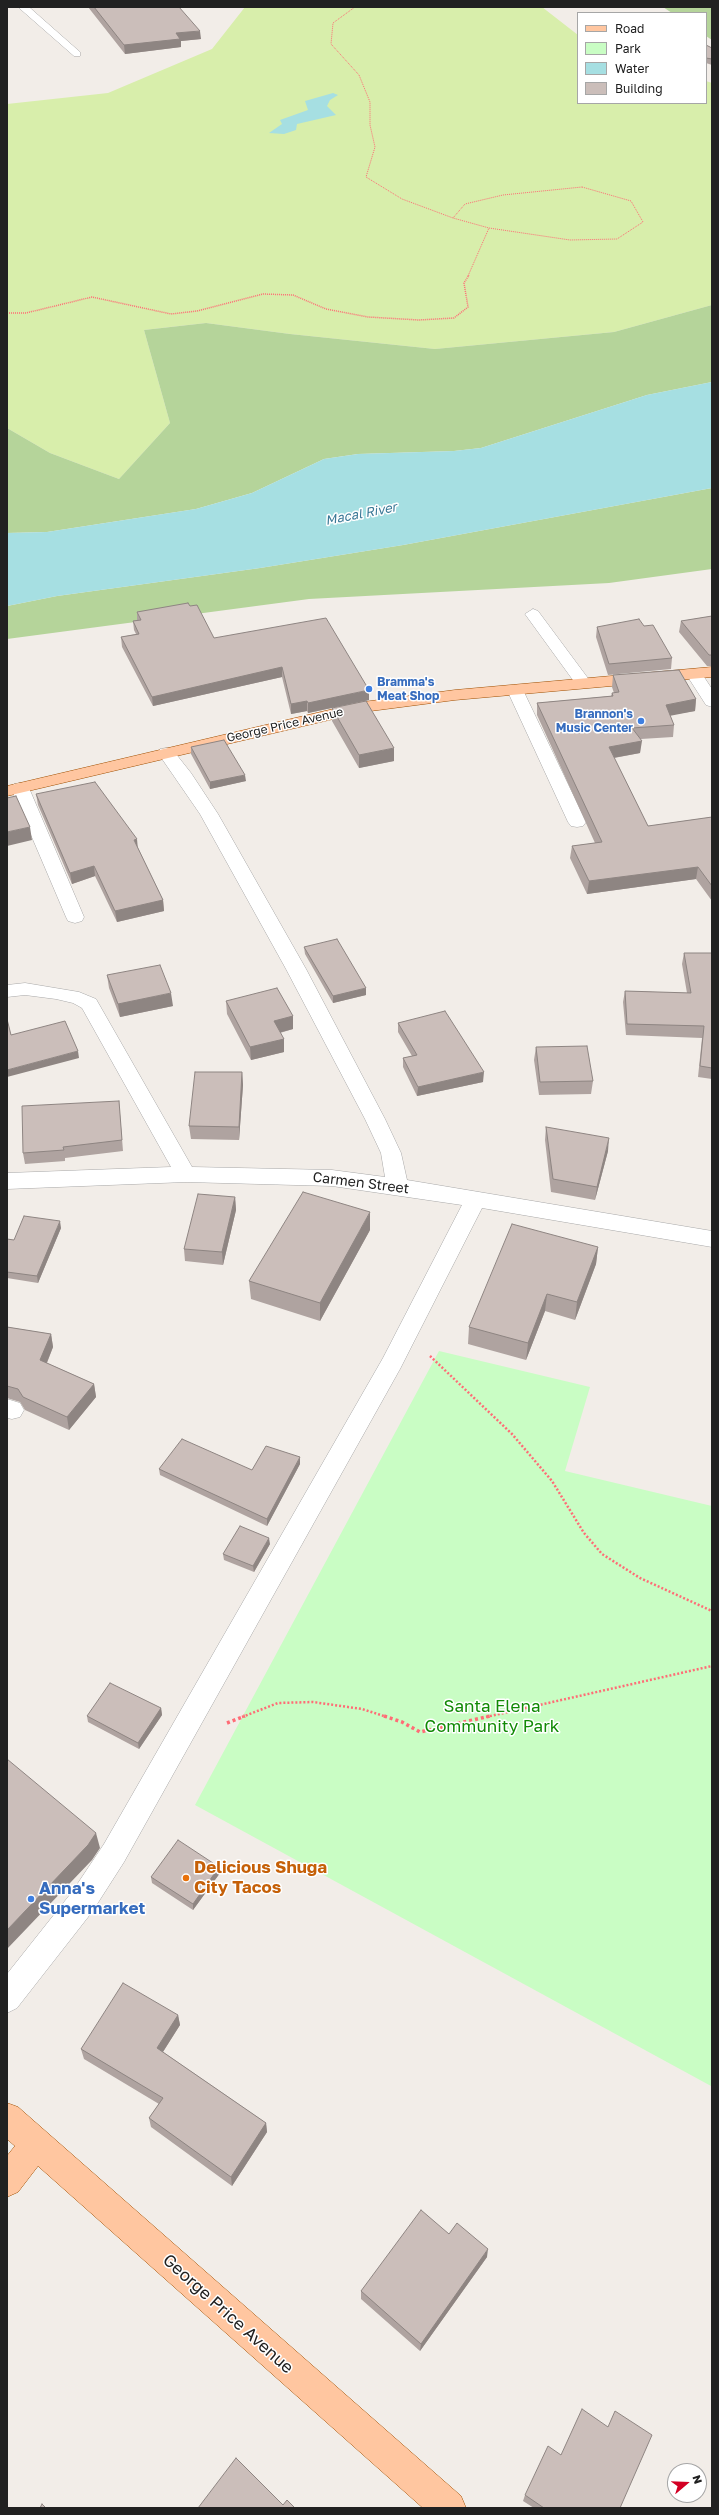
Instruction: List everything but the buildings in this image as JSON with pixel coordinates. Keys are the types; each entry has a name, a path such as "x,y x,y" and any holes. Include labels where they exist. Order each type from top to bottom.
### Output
{"main road":[{"name":"George Price Avenue","path":"13,790 363,707 418,698 712,672"},
{"name":"George Price Avenue","path":"7,2118 449,2508"},
{"path":"7,2181 36,2144"}],"street":[{"path":"23,7 78,54"},
{"path":"533,614 584,684"},
{"path":"694,674 712,702"},
{"path":"515,690 578,822"},
{"path":"166,753 185,777 209,814 296,969 375,1119 390,1153 398,1186"},
{"path":"13,790 75,917"},
{"path":"7,991 25,990 56,993 79,998 89,1004 186,1174"},
{"name":"Carmen Street","path":"7,1181 186,1174 332,1178 398,1186 712,1239"},
{"path":"7,1998 82,1902 114,1853 407,1336 475,1200"}],"path":[{"path":"355,7 333,23 331,44 359,74 370,102 370,125 375,147 366,176 402,199 454,218 489,228 570,240 617,239 643,222 631,201 582,187 503,195 473,202 465,204 454,218"},
{"path":"7,313 26,313 92,297 171,314 196,311 262,294 293,295 326,309 368,317 419,320 454,318 468,307 464,283 475,264 482,242 489,228"},
{"path":"407,1336 448,1372 512,1434 552,1481 584,1533 602,1554 640,1578 712,1611"},
{"path":"182,1734 219,1726 278,1703 313,1702 362,1709 402,1722 420,1732 699,1667 712,1666"}],"green space":[{"path":"245,7 542,7 577,34 577,104 707,104 707,81 712,83 712,305 614,332 435,349 290,334 206,323 144,330 170,423 119,479 50,453 7,428 7,104 108,93 212,49"},
{"path":"663,7 712,7 712,40 707,37 707,12 670,12"},
{"path":"712,305 712,382 647,395 481,448 454,451 358,454 324,459 252,493 196,509 47,532 7,533 7,428 50,453 119,479 170,423 144,330 206,323 290,334 435,349 614,332"},
{"path":"712,488 712,569 609,583 309,599 7,639 7,606 57,596 260,568 403,545"},
{"name":"Santa Elena Community Park","path":"439,1351 590,1387 565,1471 712,1506 711,2086 195,1805"}],"water":[{"path":"333,93 338,95 330,100 327,106 336,115 297,124 296,130 284,134 269,133 282,124 280,120 308,110 305,101"},
{"name":"Macal River","path":"712,382 712,488 403,545 260,568 57,596 7,606 7,533 47,532 196,509 252,493 324,459 358,454 454,451 481,448 647,395"}],"place":[{"name":"Bramma's Meat Shop","path":"369,689"},
{"name":"Brannon's Music Center","path":"641,721"},
{"name":"Delicious Shuga City Tacos","path":"186,1878"},
{"name":"Anna's Supermarket","path":"31,1899"}]}
